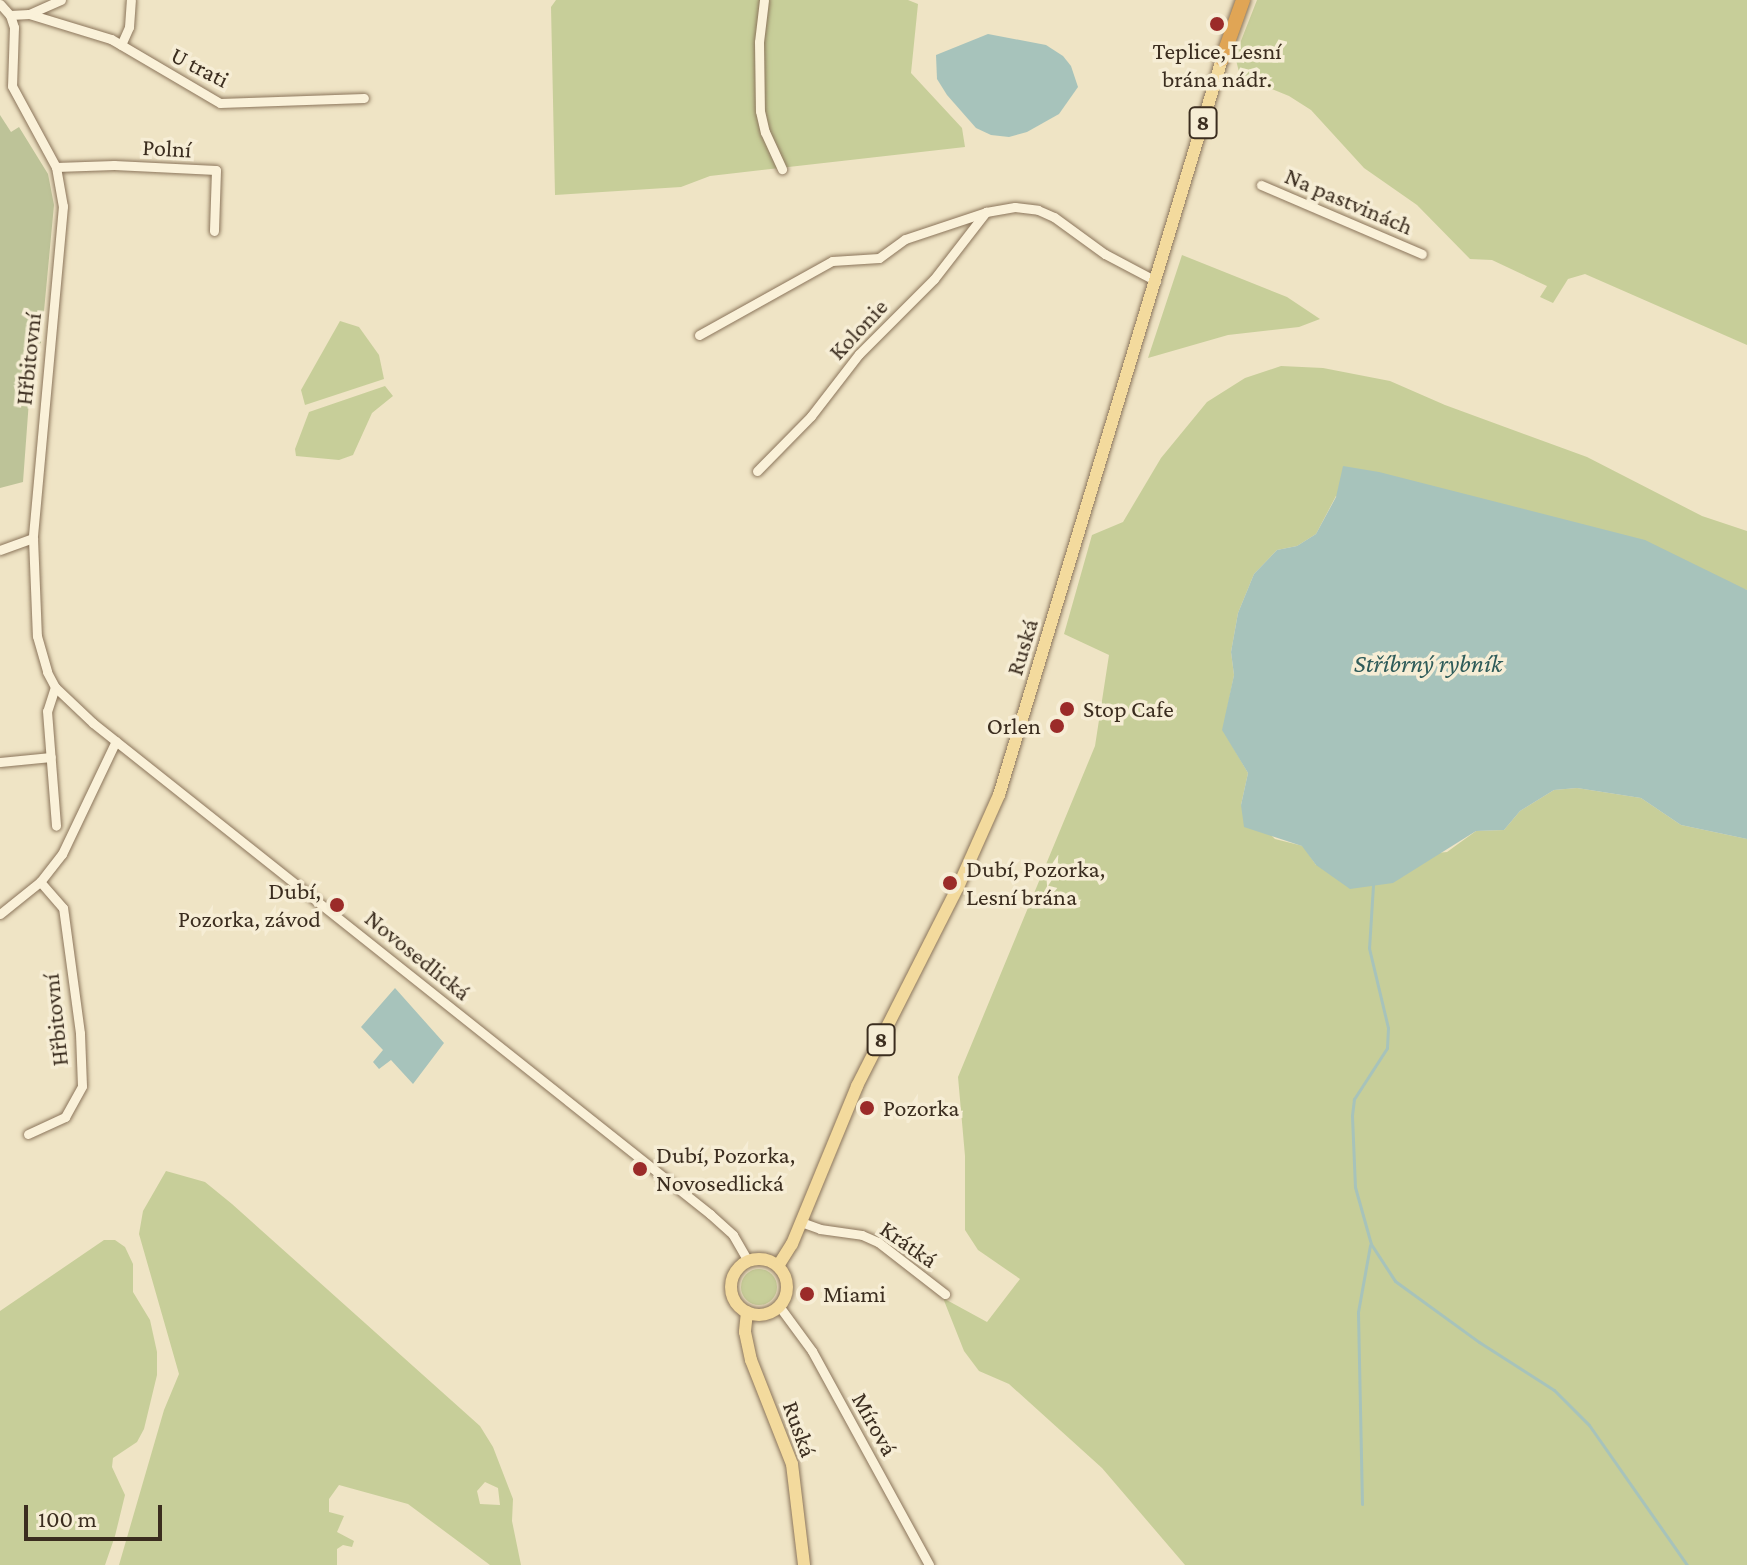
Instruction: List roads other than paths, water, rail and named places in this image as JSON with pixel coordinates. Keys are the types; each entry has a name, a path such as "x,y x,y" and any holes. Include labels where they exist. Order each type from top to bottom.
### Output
{"highway":[{"name":"8","path":"1222,59 1240,0"}],"main road":[{"name":"Ruská","path":"778,1266 801,1222 857,1086 991,816 1222,59"},
{"path":"764,1259 778,1266 787,1289 779,1306 762,1314 747,1312 740,1307 732,1291 735,1273 748,1261 764,1259"},
{"name":"Ruská","path":"747,1312 745,1332 751,1360 782,1435 795,1477 804,1565"}],"street":[{"path":"10,15 29,14 61,0"},
{"path":"121,45 129,27 131,0"},
{"path":"764,0 759,42 760,111 765,132 782,169"},
{"name":"Hřbitovní","path":"0,4 10,15 14,27 11,77 20,105 56,167 63,206 33,538 37,636 55,687 47,711 56,826"},
{"name":"U trati","path":"29,14 93,31 220,103 364,98"},
{"name":"Polní","path":"56,167 114,165 216,170 214,231"},
{"name":"Na pastvinách","path":"1261,185 1422,254"},
{"name":"Kolonie","path":"699,335 832,261 879,258 905,239 986,212 1015,207 1038,210 1054,217 1105,254 1156,281"},
{"name":"Kolonie","path":"757,471 811,416 859,354 934,279 986,212"},
{"path":"0,550 33,538"},
{"name":"Novosedlická","path":"55,687 116,741 676,1186 733,1235 748,1261"},
{"path":"0,914 40,882 75,832 116,741"},
{"path":"0,762 51,757"},
{"name":"Hřbitovní","path":"28,1134 65,1117 82,1086 80,1033 63,908 40,882"},
{"name":"Krátká","path":"801,1222 820,1229 862,1235 878,1242 945,1294"},
{"name":"Mírová","path":"779,1306 812,1350 929,1565"}],"water":[{"path":"988,34 1046,45 1063,56 1071,66 1078,87 1059,114 1027,132 1009,137 991,135 976,128 937,79 936,55"},
{"name":"Stříbrný rybník","path":"1343,466 1379,472 1645,540 1747,590 1747,839 1681,825 1641,798 1577,788 1554,790 1520,811 1504,830 1476,831 1393,883 1350,889 1316,865 1302,846 1244,827 1241,805 1248,773 1222,730 1234,675 1231,652 1238,613 1254,574 1277,550 1297,546 1316,534 1336,497"},
{"path":"395,988 444,1043 413,1084 391,1060 379,1069 373,1062 383,1050 361,1027"}],"waterway":[{"path":"1373,885 1369,948 1388,1028 1387,1048 1354,1099 1352,1116 1355,1187 1371,1244 1395,1281 1479,1342 1554,1390 1589,1425 1687,1565"},
{"path":"1362,1504 1358,1312 1370,1245"}],"place":[{"name":"Teplice, Lesní brána nádr.","path":"1217,24"},
{"name":"Stop Cafe","path":"1067,709"},
{"name":"Orlen","path":"1057,726"},
{"name":"Dubí, Pozorka, Lesní brána","path":"950,883"},
{"name":"Dubí, Pozorka, závod","path":"337,905"},
{"name":"Pozorka","path":"867,1108"},
{"name":"Dubí, Pozorka, Novosedlická","path":"640,1169"},
{"name":"Miami","path":"807,1294"}]}
